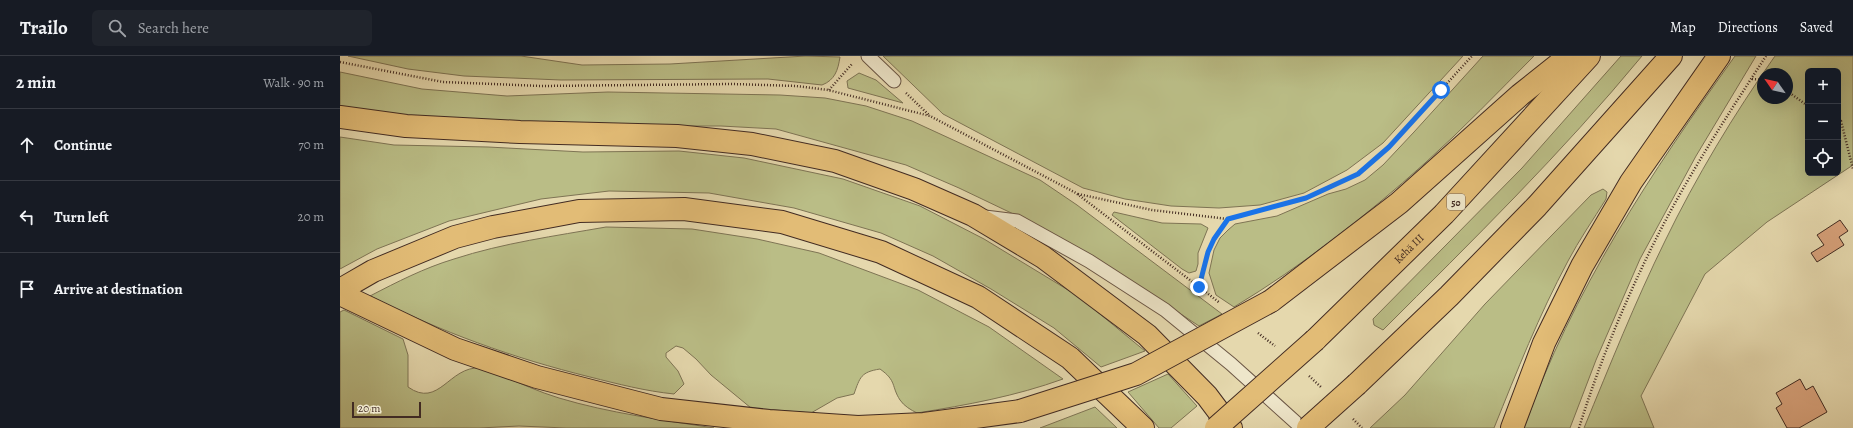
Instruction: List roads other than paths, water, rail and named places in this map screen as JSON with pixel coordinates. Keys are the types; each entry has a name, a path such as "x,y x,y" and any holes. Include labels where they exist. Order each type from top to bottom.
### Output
{"highway":[{"path":"978,428 1020,411 1136,374 1271,301 1399,203 1520,95 1569,56"},
{"name":"Kehä III","path":"1216,428 1315,340 1444,214 1589,56"},
{"path":"1308,428 1357,384 1449,296 1536,206 1671,56"},
{"path":"1512,428 1544,344 1582,266 1631,182 1719,56"},
{"path":"340,117 406,126 520,132 677,136 752,144 835,161 914,189 973,215 1043,257 1147,335 1207,396 1231,428"},
{"path":"340,290 373,271 455,237 493,227 579,211 684,209 782,222 881,252 978,297 1070,358 1143,428"},
{"path":"340,294 455,349 537,377 661,409 769,421 858,427 924,424 1020,411"}],"lane":[{"path":"868,56 894,82"},
{"path":"973,215 1017,221 1089,261 1165,310 1231,364 1302,428"}]}
